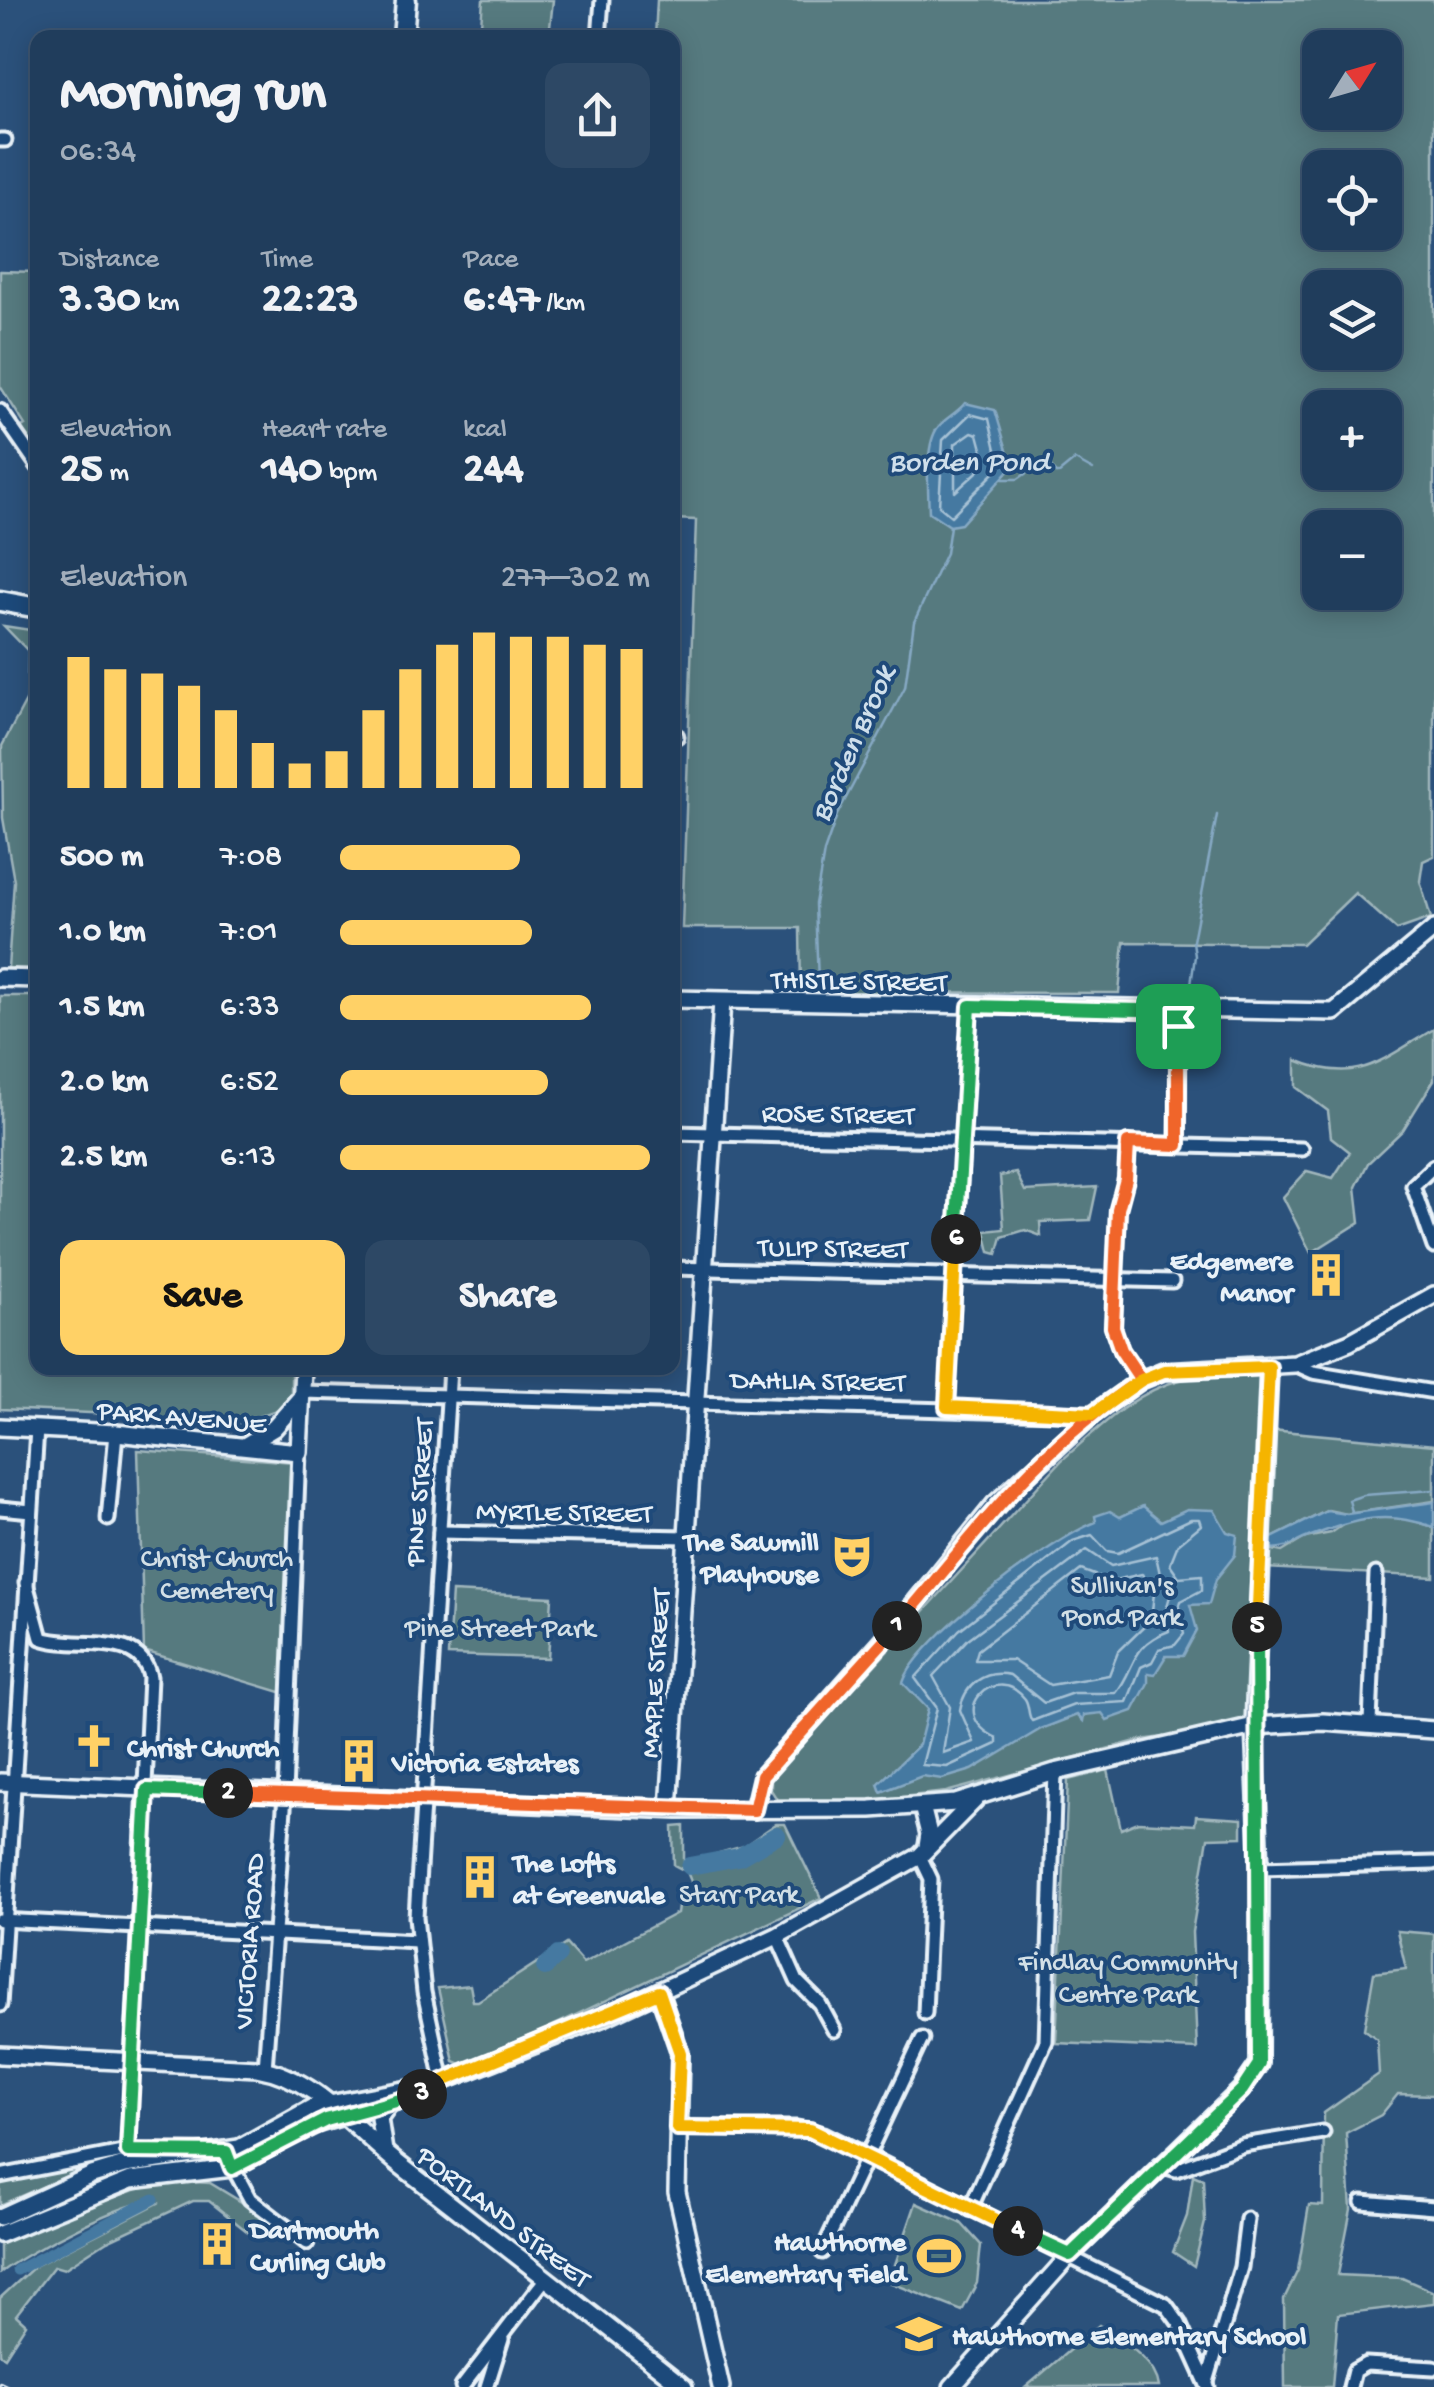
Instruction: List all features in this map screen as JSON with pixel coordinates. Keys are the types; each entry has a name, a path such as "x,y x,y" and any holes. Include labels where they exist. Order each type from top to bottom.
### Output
{"main road":[{"path":"403,30 406,0"},
{"path":"0,601 30,607"},
{"name":"THISTLE STREET","path":"680,999 1334,1012 1434,929"},
{"path":"0,978 30,979"},
{"name":"MAPLE STREET","path":"669,1810 722,1001"},
{"path":"754,1810 762,1776 902,1620 995,1504 1093,1414 1141,1380 1164,1371 1295,1364 1350,1342 1434,1295"},
{"path":"952,2387 1070,2255 1242,2090 1259,2064 1260,1868 1254,1726 1269,1367"},
{"name":"VICTORIA ROAD","path":"299,1452 303,1375"},
{"path":"246,1445 274,1428 302,1394"},
{"name":"PARK AVENUE","path":"0,1427 116,1433 299,1452"},
{"path":"6,1782 669,1810 922,1806 977,1797 1055,1772 1254,1726 1370,1723 1434,1730"},
{"path":"0,2234 131,2180 229,2160 310,2126 389,2104 659,1992 776,1936 924,1851 977,1797"},
{"path":"922,1806 928,1823 924,1851"},
{"path":"659,1992 680,2053 677,2192 721,2387"},
{"name":"PORTLAND STREET","path":"0,2056 265,2069 297,2080 684,2387"},
{"path":"293,2116 301,2096 297,2080"},
{"path":"0,2217 92,2174 178,2154 229,2160 293,2116 328,2102 440,2082"},
{"path":"385,2153 379,2118 389,2104"}],"street":[{"path":"600,30 602,0"},
{"path":"0,411 30,454"},
{"path":"947,1407 970,1006"},
{"path":"1178,1145 1179,1011"},
{"name":"ROSE STREET","path":"680,1134 1302,1149"},
{"path":"1128,1143 1126,1179 1118,1209 1113,1327 1121,1350 1141,1380"},
{"path":"1434,1166 1422,1173 1414,1186 1434,1246"},
{"name":"TULIP STREET","path":"680,1268 1172,1281"},
{"path":"1295,1364 1313,1372 1434,1392"},
{"name":"PINE STREET","path":"440,2082 418,1941 450,1375"},
{"name":"DAHLIA STREET","path":"302,1394 947,1407 1093,1414"},
{"path":"0,2005 6,1782 37,1429"},
{"path":"108,1519 116,1433"},
{"name":"VICTORIA ROAD","path":"265,2069 286,1795 299,1452"},
{"path":"0,1508 31,1510"},
{"name":"MYRTLE STREET","path":"440,1532 687,1538"},
{"path":"1370,1723 1376,1574"},
{"path":"26,1583 42,1638 122,1647 142,1656 150,1676 128,2151"},
{"path":"970,2209 1046,2042 1055,1772"},
{"path":"924,1851 931,1879 925,2012"},
{"path":"1260,1868 1434,1863"},
{"path":"2,1920 418,1941"},
{"path":"776,1936 797,1980 824,2008 834,2030"},
{"path":"822,2252 922,2039"},
{"path":"677,2128 810,2130 1070,2255 1166,2306 1208,2385"},
{"path":"1160,2165 1176,2170 1243,2145 1323,2132"},
{"path":"0,2176 128,2151 178,2154"},
{"path":"229,2160 250,2199 307,2242"},
{"path":"1362,2202 1434,2208"},
{"path":"1208,2385 1241,2267 1247,2219"},
{"path":"462,2387 546,2278"},
{"path":"487,2387 503,2334"},
{"path":"1350,2387 1358,2366 1434,2368"}],"green space":[{"path":"483,0 553,0 550,30 481,30"},
{"path":"657,0 1434,0 1434,856 1423,861 1420,881 1431,918 1397,930 1355,893 1302,944 1124,942 1119,993 801,992 800,928 682,928 696,520 680,519 680,30 655,30"},
{"path":"0,271 30,272 30,467 10,434 25,425 0,386"},
{"path":"4,626 30,630 30,969 8,968 14,881 3,818 2,746 27,699 28,651"},
{"path":"0,996 30,996 30,1375 291,1375 291,1394 279,1409 229,1427 113,1414 0,1409"},
{"path":"1434,1029 1434,1080 1403,1130 1368,1163 1356,1187 1360,1222 1311,1253 1283,1197 1307,1171 1333,1178 1350,1152 1331,1137 1328,1111 1296,1087 1296,1060 1318,1067 1353,1070 1383,1059"},
{"path":"1016,1173 1025,1191 1097,1187 1090,1220 1040,1222 1041,1236 1025,1230 1002,1237 997,1254 990,1252 985,1231 1004,1229 1000,1176"},
{"name":"Sullivan's Pond Park","path":"1275,1368 1271,1430 1434,1445 1434,1501 1347,1514 1328,1510 1268,1540 1268,1549 1282,1552 1305,1538 1331,1533 1350,1520 1395,1515 1434,1527 1434,1577 1265,1568 1255,1726 1140,1740 946,1792 875,1800 778,1801 771,1790 771,1779 1062,1460 1116,1413 1163,1386 1203,1375"},
{"name":"Christ Church Cemetery","path":"138,1450 295,1462 287,1694 144,1651"},
{"name":"Pine Street Park","path":"452,1592 552,1597 548,1658 448,1655"},
{"name":"Findlay Community Centre Park","path":"1108,1770 1121,1829 1138,1822 1195,1825 1196,1816 1242,1819 1242,1837 1208,1838 1192,1932 1197,2049 1056,2043 1068,1780"},
{"name":"Starr Park","path":"776,1824 785,1824 821,1898 511,2046 461,2064 454,2061 438,1988 470,1985 473,2001 478,2001 566,1944 583,1963 677,1913 680,1892 693,1886 687,1872 674,1865 673,1827 684,1826 684,1863 744,1846"},
{"path":"1397,1931 1434,1934 1434,2095 1398,2094 1381,2115 1346,2133 1351,2209 1338,2275 1402,2278 1434,2292 1434,2303 1338,2314 1332,2387 1285,2387 1284,2299 1298,2270 1309,2205 1323,2206 1324,2113 1379,2074 1377,2039 1364,2029 1374,1973 1406,1969"},
{"path":"87,2163 77,2172 0,2205 0,2182"},
{"path":"1193,2175 1203,2179 1205,2222 1194,2266 1173,2252 1187,2216"},
{"path":"178,2181 210,2183 304,2240 253,2236 209,2201 193,2201 107,2241 64,2269 54,2266 16,2315 26,2324 5,2357 0,2354 0,2298 35,2266 158,2203 145,2202 103,2216 0,2273 0,2240 134,2190"},
{"name":"Hawthorne Elementary Field","path":"916,2203 961,2223 981,2245 977,2283 962,2311 889,2282"},
{"path":"1099,2325 1144,2359 1159,2387 1026,2387"}],"water":[{"name":"Borden Pond","path":"965,403 995,410 1012,467 961,524 950,526 929,512 929,458 936,430"},
{"path":"1434,1502 1434,1527 1400,1519 1371,1519 1268,1549 1268,1540 1327,1511 1347,1514"},
{"path":"1143,1506 1161,1521 1187,1509 1214,1510 1227,1532 1237,1535 1235,1555 1216,1579 1209,1604 1190,1605 1197,1630 1183,1656 1166,1656 1155,1674 1148,1673 1148,1683 1133,1711 1107,1720 1102,1713 1084,1715 1083,1721 1077,1715 1041,1729 972,1770 942,1779 922,1776 881,1792 878,1784 919,1745 928,1709 903,1683 913,1664 933,1642 988,1592 1019,1568 1096,1522 1095,1516 1110,1511 1120,1517"}],"waterway":[{"path":"1003,479 1018,479 1044,461 1058,474 1075,460 1093,470"},
{"name":"Borden Brook","path":"818,982 815,904 824,852 837,815 905,687 914,622 946,553 950,526"},
{"path":"1189,999 1195,956 1193,941 1217,815"},
{"path":"1352,1512 1349,1500 1364,1495 1434,1490"},
{"path":"690,1866 739,1857 777,1835"},
{"path":"545,1967 558,1955"},
{"path":"17,2270 154,2199"}],"railway":[{"path":"0,2384 6,2387"}],"place":[{"name":"Edgemere Manor","path":"1326,1275"},
{"name":"The Sawmill Playhouse","path":"852,1556"},
{"name":"Christ Church","path":"94,1746"},
{"name":"Victoria Estates","path":"359,1761"},
{"name":"The Lofts at Greenvale","path":"480,1877"},
{"name":"Dartmouth Curling Club","path":"217,2244"},
{"name":"Hawthorne Elementary Field","path":"939,2256"},
{"name":"Hawthorne Elementary School","path":"919,2334"}],"route":[{"path":"1178,1026 1178,1145 1128,1143 1126,1179 1118,1209 1113,1327 1121,1350 1141,1380 1093,1414 995,1504 902,1620 762,1776 757,1784 754,1810 147,1790 128,2151 226,2152 232,2168 326,2120 422,2094 443,2081 659,1992 680,2053 677,2128 797,2128 824,2134 1070,2255 1242,2090 1254,2074 1261,2054 1254,1726 1260,1499 1269,1367 1164,1371 1141,1380 1126,1390 1093,1414 947,1407 970,1006 1179,1011 1178,1026"}]}
